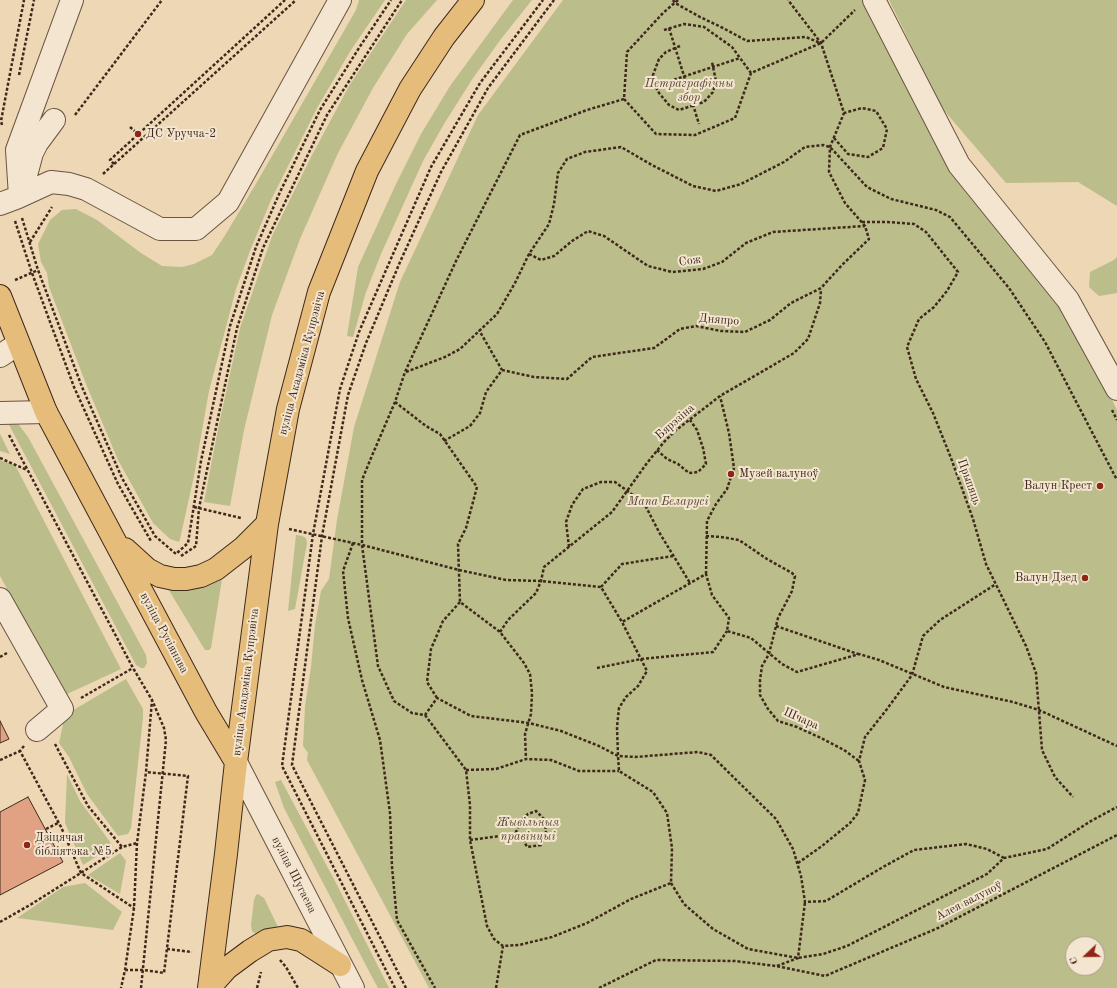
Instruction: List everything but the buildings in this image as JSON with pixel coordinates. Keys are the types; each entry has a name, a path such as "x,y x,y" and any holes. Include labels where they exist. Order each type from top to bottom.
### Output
{"main road":[{"name":"вуліца Акадэміка Купрэвіча","path":"236,762 267,524 288,409 320,292 367,171 410,89 444,37 473,0"},
{"name":"вуліца Русіянава","path":"6,289 18,344 46,412 206,712 236,762"},
{"path":"110,534 147,569 160,576 174,579 186,579 200,576 216,569 243,548 267,524"},
{"path":"209,988 236,762"},
{"path":"209,988 228,968 250,951 268,940 287,937 301,940 340,965"}],"street":[{"path":"11,200 17,150 72,0"},
{"path":"11,200 51,182 69,184 86,189 160,229 196,229 228,202 340,0"},
{"path":"866,4 960,165 1068,300 1117,389"},
{"path":"11,200 37,143 63,119"},
{"path":"0,356 18,344"},
{"path":"4,422 46,412"},
{"path":"0,599 62,709 45,736"},
{"name":"вуліца Шугаева","path":"236,762 352,988"}],"path":[{"path":"2,128 1,121 24,0"},
{"path":"18,78 34,0"},
{"path":"63,119 162,0"},
{"path":"86,189 296,0"},
{"path":"11,200 82,387 122,478 155,536 176,554 188,543 201,461 230,326 256,247 280,192 320,110 358,48 391,0"},
{"path":"176,560 196,546 199,508 237,328 263,248 327,115 402,0"},
{"path":"395,988 282,766 313,534 340,389 359,332 431,167 480,83 543,0"},
{"path":"406,988 292,765 322,536 348,395 366,343 400,262 441,172 488,88 554,0"},
{"path":"678,0 674,1 627,52 624,99 656,134 695,135 735,118 751,73 821,43 866,4"},
{"path":"788,0 821,43 844,113 830,148 829,172 845,203 865,226"},
{"path":"114,164 110,160 283,1"},
{"path":"674,1 700,17 747,41 806,37 821,43"},
{"path":"664,30 684,24 704,27 732,47 751,73"},
{"path":"669,28 699,124"},
{"path":"680,46 666,52 659,59 654,75 655,86 658,93 669,105 679,110 704,102 713,92 716,81 712,62"},
{"path":"655,86 740,58"},
{"path":"207,72 211,77"},
{"path":"624,99 587,110 520,135 456,261 405,372 395,402 362,480 362,545 378,666 394,701 412,713 425,715 466,770 470,805 470,840 487,926 494,938 503,946 519,945 552,937 587,923 631,899 671,882"},
{"path":"834,137 848,154 868,157 883,148 887,129 876,111 862,108 844,113"},
{"path":"166,109 170,114"},
{"path":"130,127 138,134"},
{"path":"405,372 460,350 497,314 515,283 529,254 549,224 554,204 558,173 567,159 585,152 620,147 694,186 716,191 741,184 784,162 805,147 823,145 830,148 867,187 891,200 936,210 950,217 1009,288 1045,342 1117,480"},
{"path":"11,200 32,272 81,401 118,484 152,542"},
{"name":"Прыпяць","path":"862,222 914,224 926,232 958,272 947,291 934,307 919,319 907,346 916,379 951,458 973,519 986,564 1026,646 1036,673 1042,750 1055,777 1073,797"},
{"name":"Сож","path":"529,254 541,260 554,256 572,241 588,231 604,236 648,266 672,272 703,269 722,262 746,243 773,232 865,226"},
{"name":"Дняпро","path":"502,370 534,377 567,379 592,356 654,348 680,329 696,326 721,331 745,332 770,320 791,303 822,288 842,264 870,239 865,226"},
{"path":"6,289 32,272 38,270"},
{"name":"Бярэзіна","path":"500,632 508,620 536,593 541,581 544,567 612,512 664,442 720,396 794,353 808,340 820,303 822,288"},
{"path":"444,441 470,426 480,412 486,392 502,370 479,330"},
{"path":"597,668 641,660 713,652 727,631 729,618 712,595 706,574 707,521 716,504 727,489 734,468 729,433 720,396"},
{"path":"395,402 426,426 440,434 477,487 466,528 458,544 460,602 443,621 431,650 427,682 437,698 471,716 528,723 561,731 599,746 618,756 635,757 698,752 710,755 776,819 793,849 801,876 805,902 798,958"},
{"path":"657,450 667,459 678,464 689,473 698,472 706,464 703,448 696,430 690,420"},
{"path":"4,422 133,668 152,700 164,728 166,740 141,988"},
{"path":"0,458 28,470"},
{"path":"569,548 566,522 572,505 583,489 601,482 615,482 644,503 658,532 690,583"},
{"path":"322,536 459,570 506,580 541,581 601,587"},
{"name":"Шчара","path":"706,536 740,540 795,576 792,590 778,618 769,654 762,666 760,695 768,710 778,720 815,735 844,750 859,761"},
{"path":"354,543 343,571 348,618 362,680 380,740 390,813 396,920 435,988"},
{"path":"601,587 622,564 673,556"},
{"path":"622,622 706,574"},
{"path":"798,863 850,823 858,813 865,780 859,761 865,737 912,675 923,636 940,620 996,584"},
{"path":"601,587 622,622 647,671 638,686 626,697 619,708 617,727 620,771"},
{"path":"460,602 500,632 524,663 530,674 532,693 526,734 526,759"},
{"path":"776,626 878,660 944,687 1013,702 1039,710 1117,746"},
{"path":"727,631 751,638 782,664 797,672 859,654"},
{"path":"62,709 133,668"},
{"path":"425,715 437,698"},
{"path":"121,988 134,908 137,843 146,772 152,700"},
{"path":"0,760 20,751 45,736 88,806 122,847"},
{"path":"20,751 58,823 81,873 134,908"},
{"path":"466,770 496,769 526,759 550,760 579,771 620,771 653,792 667,813 672,848 671,882 684,904 719,932 748,950 798,958"},
{"path":"125,970 144,970 164,973 188,776 146,772"},
{"path":"599,988 656,960 735,961 776,966 798,958 823,954 847,946 987,874 1004,858 1047,849 1091,821 1117,807"},
{"path":"470,840 515,834 523,839 527,847 541,845 546,833 545,820 536,811 528,814 522,820 515,834"},
{"path":"46,829 58,823"},
{"name":"Алея валуноў","path":"776,966 825,976 938,928 1117,835"},
{"path":"0,922 122,847 137,843"},
{"path":"805,902 826,900 914,850 966,844 987,849 1004,858"},
{"path":"496,988 503,946"},
{"path":"276,959 282,962 286,967 298,988"},
{"path":"257,988 262,969"}],"green space":[{"path":"359,0 385,0 351,50 317,108 271,200 250,251 236,289 209,391 194,476 180,539 179,542 170,539 153,523 118,460 86,384 49,287 47,273 41,262 38,244 50,220 62,210 76,209 97,220 141,253 162,266 182,267 194,264 212,255 257,182 356,10"},
{"path":"406,0 437,0 407,34 373,88 338,153 300,239 272,315 244,430 230,506 204,502 240,328 272,236 311,157 349,86"},
{"path":"513,0 532,0 473,78 423,161 381,254 366,292 353,337 347,336 358,267 396,184 421,134 450,86"},
{"name":"Музей валуноў","path":"563,0 867,0 957,173 1076,327 1117,410 1117,988 429,988 307,760 308,753 303,746 305,706 315,625 321,591 329,579 337,520 354,427 400,282 478,115"},
{"path":"889,0 1117,0 1117,206 1078,182 1006,183 942,108"},
{"path":"1117,257 1117,293 1099,296 1089,287 1090,272"},
{"path":"7,421 19,425 28,437 146,655 147,663 144,668 136,665"},
{"path":"0,434 10,454 0,451"},
{"path":"0,460 15,465 121,669 65,695 0,576"},
{"path":"296,535 306,538 307,543 295,609 288,611"},
{"path":"216,575 222,579 211,648 209,650 205,650 167,587"},
{"path":"126,679 143,709 143,717 131,828 128,834 118,836 87,794 69,757 59,743 65,715"},
{"path":"67,774 80,801 113,846 83,865 65,823"},
{"path":"281,780 336,883 389,988 378,988 284,808 275,782"},
{"path":"120,853 126,861 120,894 88,875"},
{"path":"85,883 122,912 113,930 17,918 63,887"},
{"path":"258,894 264,898 278,929 258,936 252,931 251,925 254,900"}],"place":[{"name":"ДС Уручча-2","path":"138,134"},
{"name":"Музей валуноў","path":"731,474"},
{"name":"Валун Крест","path":"1100,486"},
{"name":"Валун Дзед","path":"1085,578"},
{"name":"Дзіцячая бібліятэка №5","path":"27,845"}],"park label":[{"name":"Петраграфічны збор","path":"689,91"},
{"name":"Мапа Беларусі","path":"668,502"},
{"name":"Жывільныя правінцыі","path":"528,830"}]}
